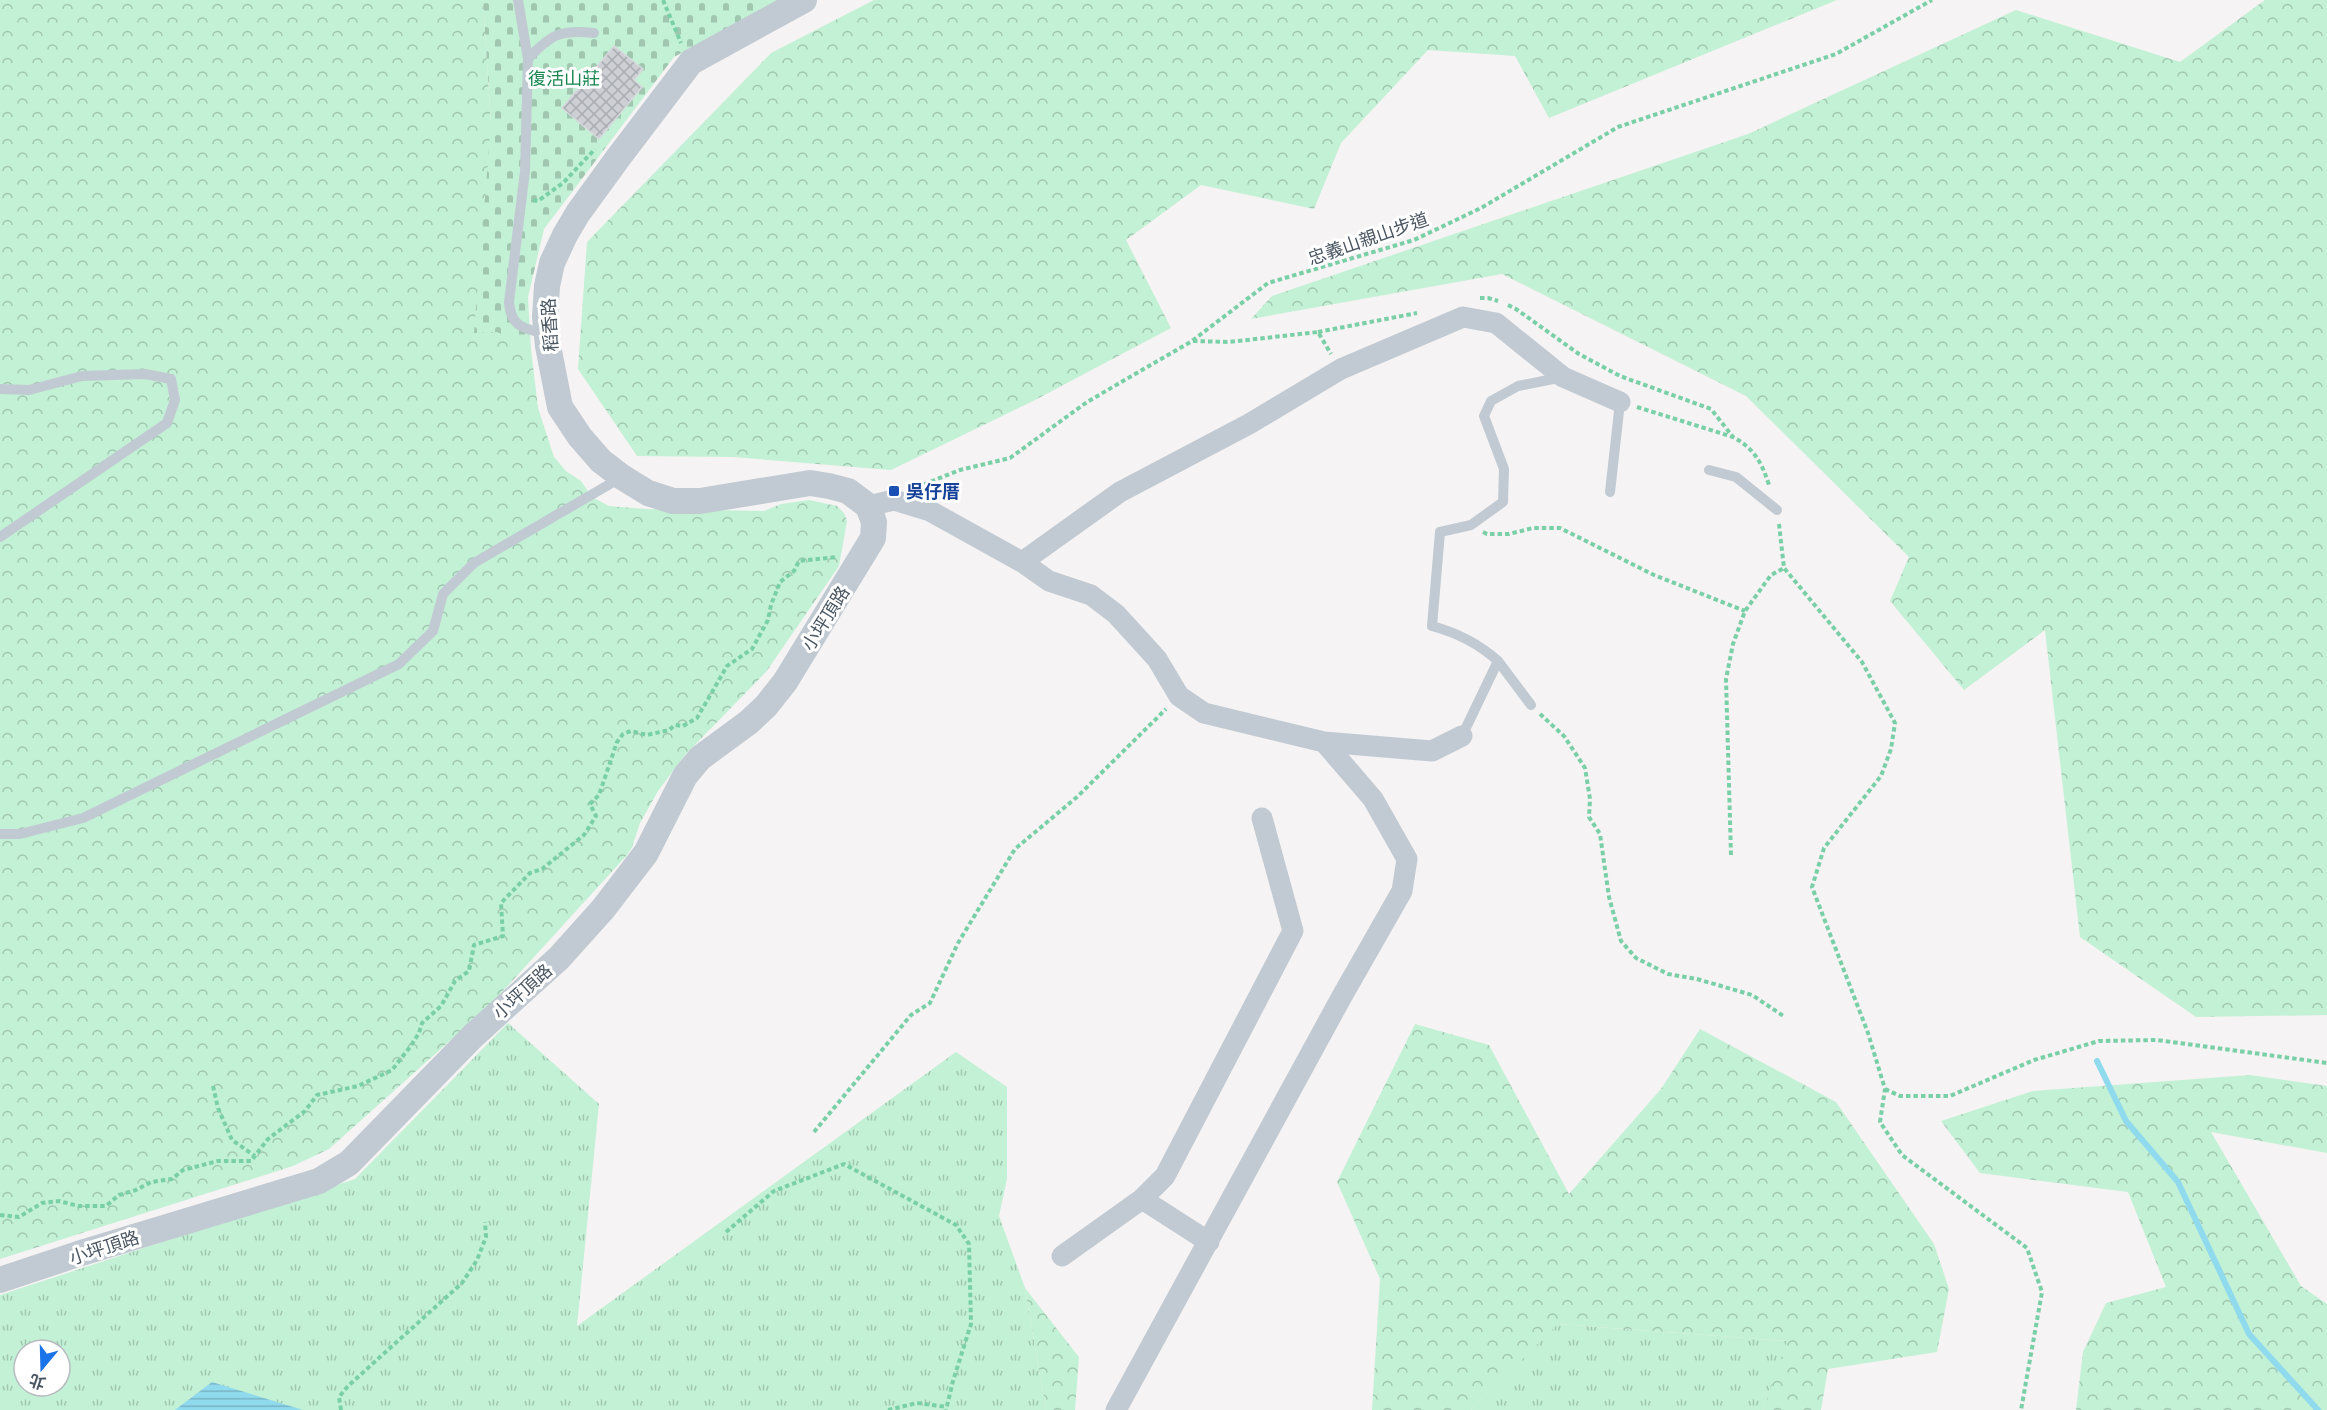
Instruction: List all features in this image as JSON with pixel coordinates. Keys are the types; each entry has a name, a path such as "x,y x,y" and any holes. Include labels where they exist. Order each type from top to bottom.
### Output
{"street":[{"name":"稻香路","path":"804,0 691,62 605,176 565,235 552,263 547,286 545,317 547,334 560,407 580,437 601,461 648,493 673,501 700,501 810,483 848,491 868,506"},
{"path":"1022,562 1120,492 1249,424 1341,369 1463,317 1496,323 1563,377 1620,402"},
{"path":"868,506 894,500 930,511 1022,562 1049,581 1091,595 1116,614 1157,659 1179,696 1204,713 1324,742 1432,751 1462,736"},
{"name":"小坪頂路","path":"0,1280 319,1181 349,1162 473,1036 559,958 603,909 646,853 685,776 700,758 749,722 766,706 785,682 873,538 874,522 868,506"},
{"path":"1116,1410 1402,891 1407,859 1373,799 1324,742"},
{"path":"1062,1256 1142,1199 1165,1176 1293,932 1262,818"},
{"path":"1142,1199 1209,1242"}],"lane":[{"path":"518,0 528,59 523,198 509,302 510,315 517,324 547,334"},
{"path":"528,59 545,40 571,31 594,33"},
{"path":"0,389 29,390 82,376 146,374 171,379 175,400 167,423 0,537"},
{"path":"1531,705 1498,661 1483,648 1455,632 1432,626 1440,532 1471,525 1503,501 1504,469 1484,416 1491,401 1518,386 1563,377"},
{"path":"1610,492 1620,402"},
{"path":"1709,470 1736,477 1777,510"},
{"path":"0,834 20,834 83,819 399,664 433,631 443,594 474,562 622,477"},
{"path":"1462,736 1498,661"}],"path":[{"path":"663,0 691,62"},
{"name":"忠義山親山步道","path":"894,500 921,485 960,470 1010,458 1087,402 1192,340 1268,284 1414,240 1480,208 1618,126 1836,54 1932,0"},
{"path":"523,198 538,201 563,183 597,146"},
{"path":"1192,340 1229,342 1318,332 1341,369"},
{"path":"1620,402 1733,437 1747,444 1764,467 1777,510 1784,568 1862,662 1895,723 1892,749 1881,776 1824,849 1812,887 1864,1023 1886,1089 1880,1122 1902,1155 2027,1248 2042,1292 2021,1410"},
{"path":"1471,525 1487,534 1509,534 1533,528 1560,528 1654,575 1745,611"},
{"path":"0,1215 19,1217 42,1203 59,1201 78,1206 106,1206 118,1195 136,1190 151,1182 172,1179 183,1170 218,1161 251,1161 268,1139 305,1111 317,1095 358,1086 392,1070 410,1047 422,1023 441,1006 455,981 469,971 474,945 503,936 501,903 530,873 542,869 584,834 596,816 590,804 599,795 617,742 623,734 631,731 647,735 669,730 675,725 683,726 697,718 727,666 752,649 768,620 780,582 794,571 799,561 865,554"},
{"path":"1731,855 1725,679 1733,644 1745,611 1771,575 1784,568"},
{"path":"814,1132 911,1015 930,1003 958,943 1015,849 1077,797 1179,696"},
{"path":"1531,705 1563,736 1585,768 1590,799 1589,817 1600,834 1609,897 1621,941 1636,958 1668,974 1697,979 1752,995 1785,1017"},
{"path":"1886,1089 1900,1096 1950,1095 2034,1060 2099,1041 2157,1040 2327,1063"},
{"path":"213,1086 218,1108 232,1140 255,1156"},
{"path":"726,1233 774,1191 844,1164 956,1225 969,1244 971,1324 953,1381 947,1409 917,1403 888,1410"},
{"path":"341,1410 339,1397 348,1386 462,1284 477,1260 486,1237 485,1222"}],"green space":[{"path":"0,0 483,0 491,124 497,331 531,349 538,408 554,457 566,471 581,481 592,497 609,506 646,509 764,511 781,504 809,500 837,506 844,513 847,521 839,566 766,672 685,755 658,791 640,823 627,855 491,1004 329,1149 293,1166 0,1259"},
{"name":"復活山莊","path":"483,0 781,0 674,57 544,229 528,297 531,349 497,332 474,333 491,124"},
{"path":"874,0 1837,0 1549,118 1515,56 1428,50 1341,143 1314,209 1201,185 1126,240 1171,328 1033,401 891,470 733,457 637,456 578,369 587,242 771,53"},
{"path":"2265,0 2327,0 2327,1015 2196,1017 2080,937 2045,630 1964,690 1890,601 1909,557 1746,396 1502,274 1251,319 1272,296 1748,134 2016,10 2180,62"},
{"path":"508,1023 599,1104 577,1326 956,1052 1007,1087 1007,1179 999,1216 1025,1288 1046,1410 0,1410 0,1295 355,1179"},
{"path":"1415,1024 1489,1045 1569,1194 1661,1089 1700,1029 1836,1102 1934,1244 1949,1289 1937,1352 1828,1369 1821,1410 1763,1410 1787,1341 1558,1324 1471,1410 1372,1410 1380,1279 1337,1182"},
{"path":"2250,1075 2327,1086 2327,1153 2211,1132 2301,1286 2327,1304 2327,1410 2076,1410 2083,1352 2106,1303 2166,1287 2128,1192 1980,1173 1941,1121 2033,1091"},
{"path":"1025,1288 1079,1357 1075,1410 1046,1410"},
{"path":"1557,1324 1788,1341 1763,1410 1471,1410"}],"water":[{"path":"212,1382 303,1410 175,1410"}],"building":[{"path":"614,46 643,69 634,80 642,87 599,139 562,108"}],"waterway":[{"path":"2097,1061 2126,1121 2178,1182 2249,1334 2318,1410"}],"place":[{"name":"吳仔厝","path":"894,491"}]}
